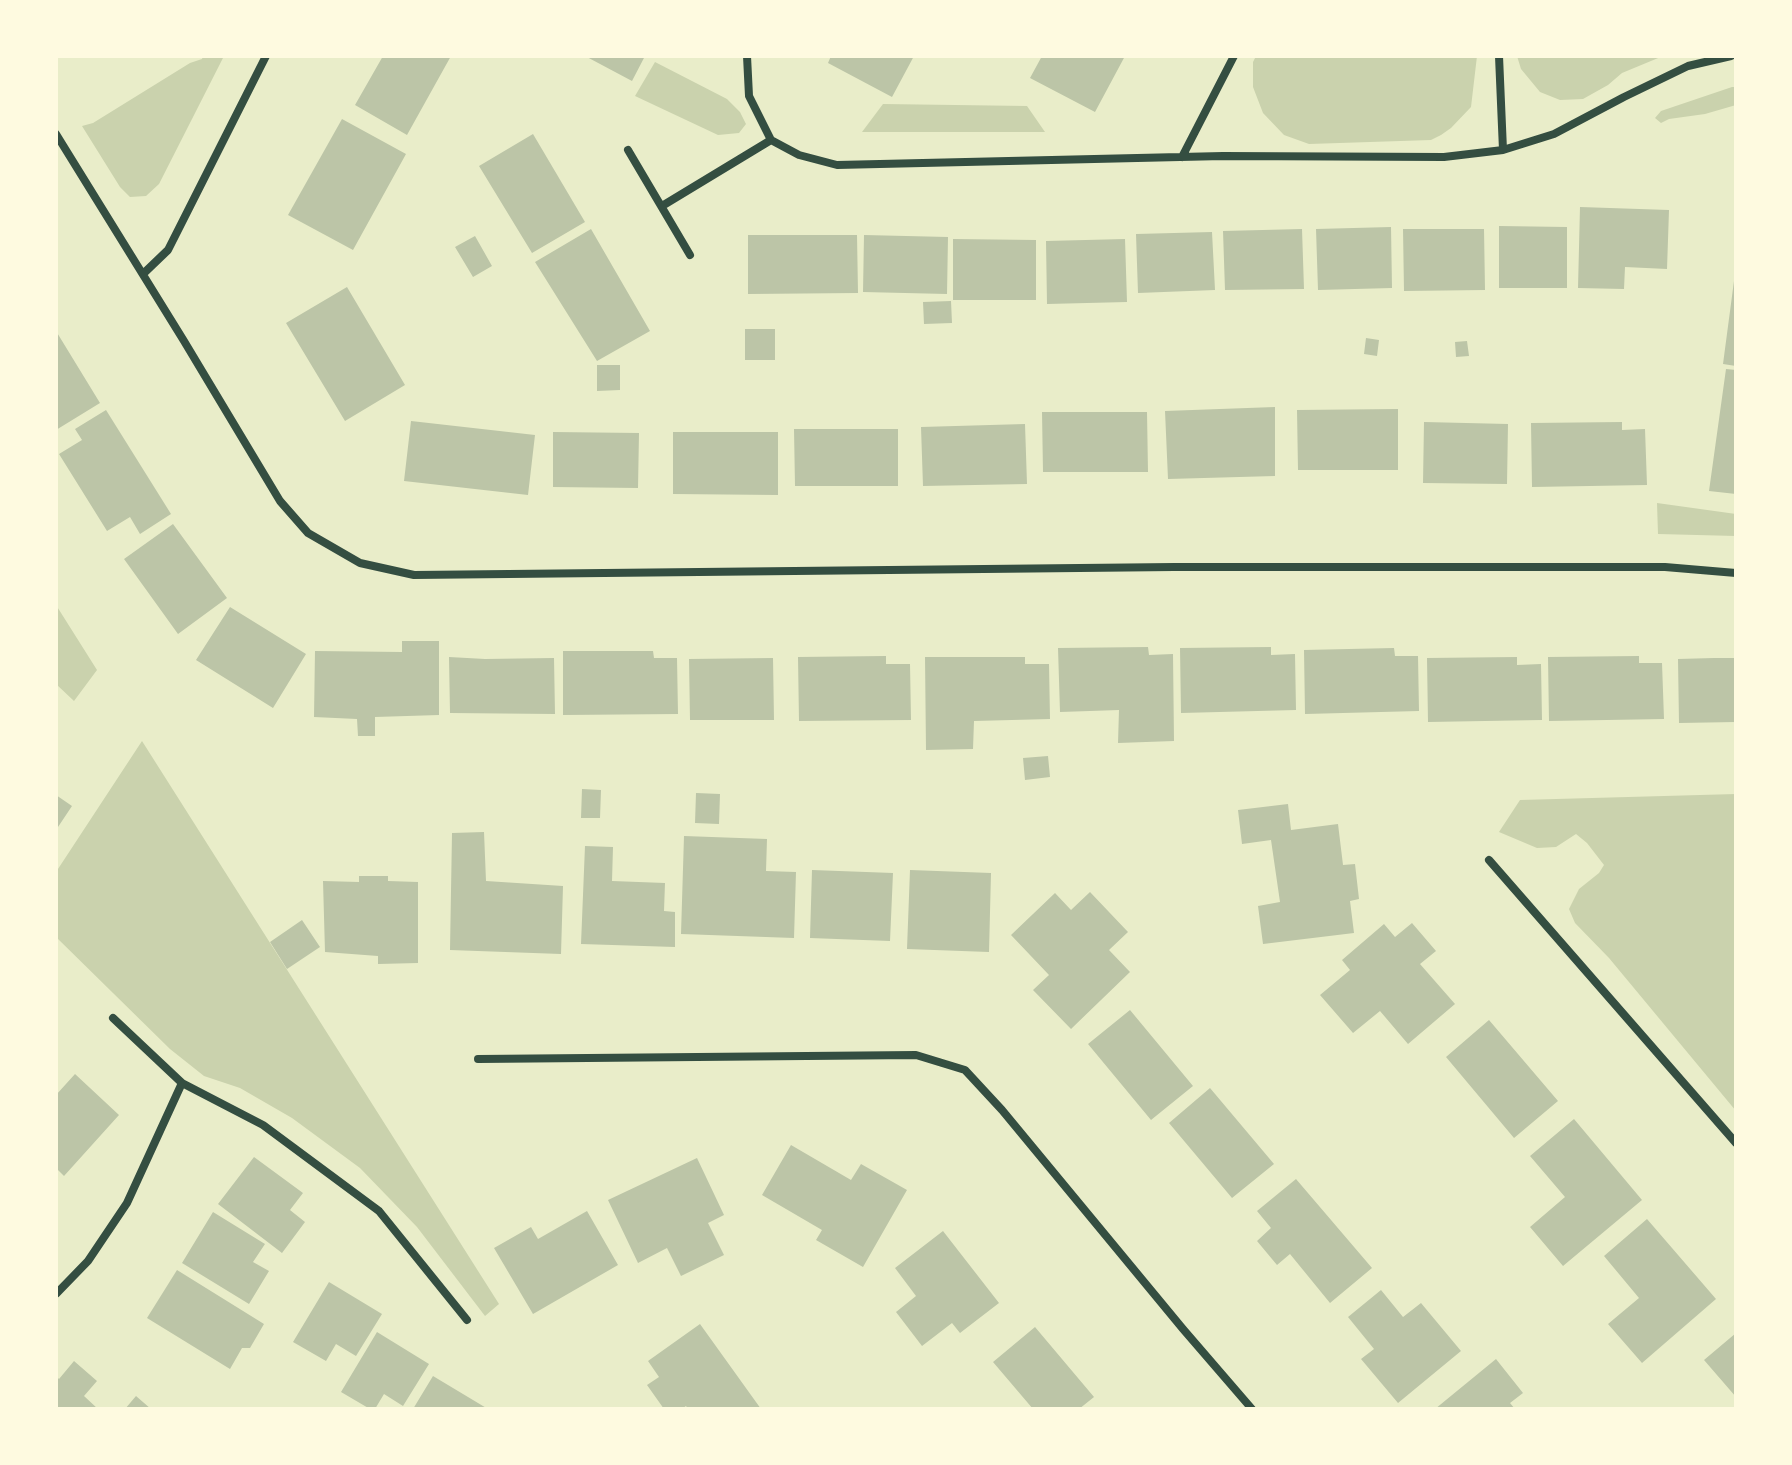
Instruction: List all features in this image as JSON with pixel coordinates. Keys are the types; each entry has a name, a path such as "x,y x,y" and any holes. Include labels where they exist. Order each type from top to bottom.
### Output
{"street":[{"path":"143,274 168,250 266,56"},
{"path":"747,56 749,96 771,140 799,155 837,165 1182,157 1444,157 1503,150 1554,134 1688,66 1731,56"},
{"path":"1182,157 1234,56"},
{"path":"1499,56 1503,150"},
{"path":"56,134 280,501 308,533 360,563 414,575 1174,567 1665,567 1736,573"},
{"path":"662,206 771,140"},
{"path":"628,150 690,255"},
{"path":"1489,860 1736,1143"},
{"path":"113,1018 182,1083 263,1125 379,1211 467,1320"},
{"path":"478,1059 916,1055 965,1070 1252,1409"},
{"path":"56,1294 88,1261 127,1203 182,1083"}],"green space":[{"path":"203,56 224,56 159,184 146,196 130,197 120,187 82,126 93,123"},
{"path":"1256,56 1477,56 1471,107 1441,135 1431,140 1309,144 1284,135 1263,113 1253,87 1253,62"},
{"path":"1517,56 1663,56 1622,73 1583,99 1560,100 1540,92 1521,69"},
{"path":"655,62 727,99 740,112 746,124 739,133 718,135 635,96"},
{"path":"1736,87 1736,105 1661,123 1655,118 1661,111"},
{"path":"883,104 1027,106 1045,132 862,132"},
{"path":"1657,503 1736,514 1736,536 1658,534"},
{"path":"56,605 97,670 74,701 56,684"},
{"path":"142,741 499,1304 485,1316 417,1227 360,1168 292,1118 240,1088 204,1076 170,1049 56,937 56,872"},
{"path":"1736,794 1736,1111 1609,958 1575,923 1569,909 1579,889 1604,865 1587,843 1576,834 1556,847 1537,848 1499,832 1520,800"}],"building":[{"path":"383,56 451,56 407,135 355,105"},
{"path":"585,56 645,56 632,81"},
{"path":"831,56 914,56 892,97 828,63"},
{"path":"1042,56 1125,56 1095,112 1030,78"},
{"path":"342,119 406,154 353,250 288,215"},
{"path":"533,134 585,222 532,253 479,166"},
{"path":"1580,207 1669,210 1667,269 1625,267 1624,289 1578,288"},
{"path":"1499,226 1567,227 1567,288 1499,288"},
{"path":"1391,227 1392,288 1318,290 1316,229"},
{"path":"591,229 650,331 597,361 535,262"},
{"path":"1302,229 1304,289 1225,290 1223,231"},
{"path":"1403,229 1484,229 1485,290 1404,291"},
{"path":"1212,232 1215,290 1138,293 1136,234"},
{"path":"748,235 857,235 858,293 748,294"},
{"path":"864,235 948,237 947,294 863,292"},
{"path":"475,236 492,266 473,277 455,247"},
{"path":"953,239 1036,240 1036,300 953,300"},
{"path":"1125,239 1127,302 1047,304 1046,241"},
{"path":"1736,281 1736,366 1723,364"},
{"path":"347,287 405,385 345,421 286,323"},
{"path":"951,301 952,323 924,324 923,302"},
{"path":"745,329 775,329 775,360 745,360"},
{"path":"56,331 100,403 56,430"},
{"path":"1366,338 1379,340 1377,356 1364,354"},
{"path":"1467,341 1469,356 1456,357 1455,342"},
{"path":"597,365 620,365 620,390 597,391"},
{"path":"1726,369 1736,370 1736,494 1709,491"},
{"path":"1275,407 1275,476 1168,479 1165,411"},
{"path":"1398,409 1398,470 1298,470 1297,410"},
{"path":"106,410 171,514 140,534 130,517 107,531 59,454 82,440 75,429"},
{"path":"1042,412 1147,412 1148,472 1043,472"},
{"path":"411,421 535,435 528,495 404,481"},
{"path":"1424,422 1508,424 1507,484 1423,483"},
{"path":"1622,422 1622,430 1645,429 1647,485 1532,487 1531,423"},
{"path":"1025,424 1027,484 923,486 921,427"},
{"path":"794,429 898,429 898,486 795,486"},
{"path":"553,432 639,433 638,488 553,487"},
{"path":"673,432 778,432 778,495 673,494"},
{"path":"173,524 227,598 178,634 124,559"},
{"path":"230,607 306,654 273,708 196,660"},
{"path":"402,641 439,641 439,715 375,717 375,736 358,736 357,719 314,717 315,651 402,652"},
{"path":"1148,647 1149,655 1173,654 1174,741 1118,743 1119,710 1060,712 1058,648"},
{"path":"1271,647 1271,655 1295,654 1296,710 1181,713 1180,648"},
{"path":"1394,648 1395,656 1418,656 1419,711 1305,714 1304,650"},
{"path":"563,651 653,651 654,658 677,658 678,714 563,715"},
{"path":"886,656 886,664 910,664 911,720 799,721 798,657"},
{"path":"1639,656 1639,663 1662,663 1664,719 1549,721 1548,657"},
{"path":"449,657 554,658 555,714 450,713"},
{"path":"925,657 1025,657 1025,664 1049,664 1050,719 974,721 973,749 926,750"},
{"path":"1517,657 1517,665 1541,664 1542,720 1428,722 1427,658"},
{"path":"773,658 774,720 690,720 689,659"},
{"path":"1736,658 1736,722 1679,723 1678,659"},
{"path":"1048,756 1050,777 1025,780 1023,758"},
{"path":"582,789 601,790 600,818 581,818"},
{"path":"696,793 720,794 719,824 695,823"},
{"path":"56,795 72,806 56,830"},
{"path":"1288,804 1291,830 1338,824 1343,865 1355,864 1359,899 1350,901 1354,933 1263,944 1258,906 1280,902 1271,840 1242,844 1238,810"},
{"path":"484,832 486,881 563,886 561,954 450,950 452,833"},
{"path":"684,836 767,839 766,871 796,872 794,938 681,934"},
{"path":"585,846 613,847 612,881 665,883 664,911 675,912 675,947 581,944"},
{"path":"812,870 893,873 890,941 810,938"},
{"path":"910,870 991,873 989,952 907,949"},
{"path":"359,876 388,876 388,881 418,882 418,963 378,964 378,956 325,952 323,881 359,882"},
{"path":"1090,892 1128,932 1109,950 1130,972 1071,1029 1033,990 1049,975 1011,935 1055,893 1071,910"},
{"path":"302,920 320,947 287,969 270,942"},
{"path":"1412,923 1436,951 1420,964 1455,1004 1408,1044 1380,1011 1353,1033 1320,995 1350,970 1342,960 1384,924 1395,937"},
{"path":"1130,1010 1193,1086 1151,1120 1088,1044"},
{"path":"1489,1020 1558,1101 1514,1138 1446,1057"},
{"path":"75,1074 119,1115 64,1176 56,1168 56,1095"},
{"path":"1210,1088 1274,1164 1232,1198 1169,1123"},
{"path":"1574,1119 1642,1200 1563,1266 1530,1227 1565,1197 1530,1156"},
{"path":"791,1145 851,1180 861,1164 907,1190 863,1267 816,1240 822,1230 762,1195"},
{"path":"254,1157 303,1193 290,1210 305,1222 282,1253 218,1204"},
{"path":"697,1158 724,1215 708,1223 724,1255 681,1276 667,1248 638,1263 608,1200"},
{"path":"1296,1179 1372,1268 1330,1303 1290,1254 1277,1265 1257,1241 1271,1228 1257,1211"},
{"path":"587,1211 618,1265 533,1314 494,1248 531,1227 538,1239"},
{"path":"213,1212 265,1244 253,1262 269,1271 249,1304 182,1263"},
{"path":"1647,1219 1716,1299 1642,1363 1608,1324 1639,1298 1604,1256"},
{"path":"943,1231 999,1303 960,1333 952,1323 922,1346 896,1312 916,1296 895,1268"},
{"path":"177,1270 264,1324 250,1348 242,1348 230,1369 147,1318"},
{"path":"329,1282 382,1314 356,1356 336,1344 326,1361 293,1342"},
{"path":"1381,1290 1403,1317 1421,1303 1461,1351 1398,1403 1361,1359 1374,1349 1348,1317"},
{"path":"700,1324 761,1409 688,1409 686,1406 682,1409 664,1409 647,1385 659,1377 648,1361"},
{"path":"1035,1327 1094,1397 1079,1409 1033,1409 993,1362"},
{"path":"377,1332 429,1364 403,1406 384,1394 375,1409 370,1409 341,1392"},
{"path":"1736,1333 1736,1397 1704,1360"},
{"path":"1496,1359 1523,1393 1510,1403 1515,1409 1435,1409"},
{"path":"74,1361 97,1381 84,1396 98,1409 56,1409 56,1376 59,1379"},
{"path":"433,1376 488,1409 413,1409"},
{"path":"136,1396 151,1409 125,1409"}]}
